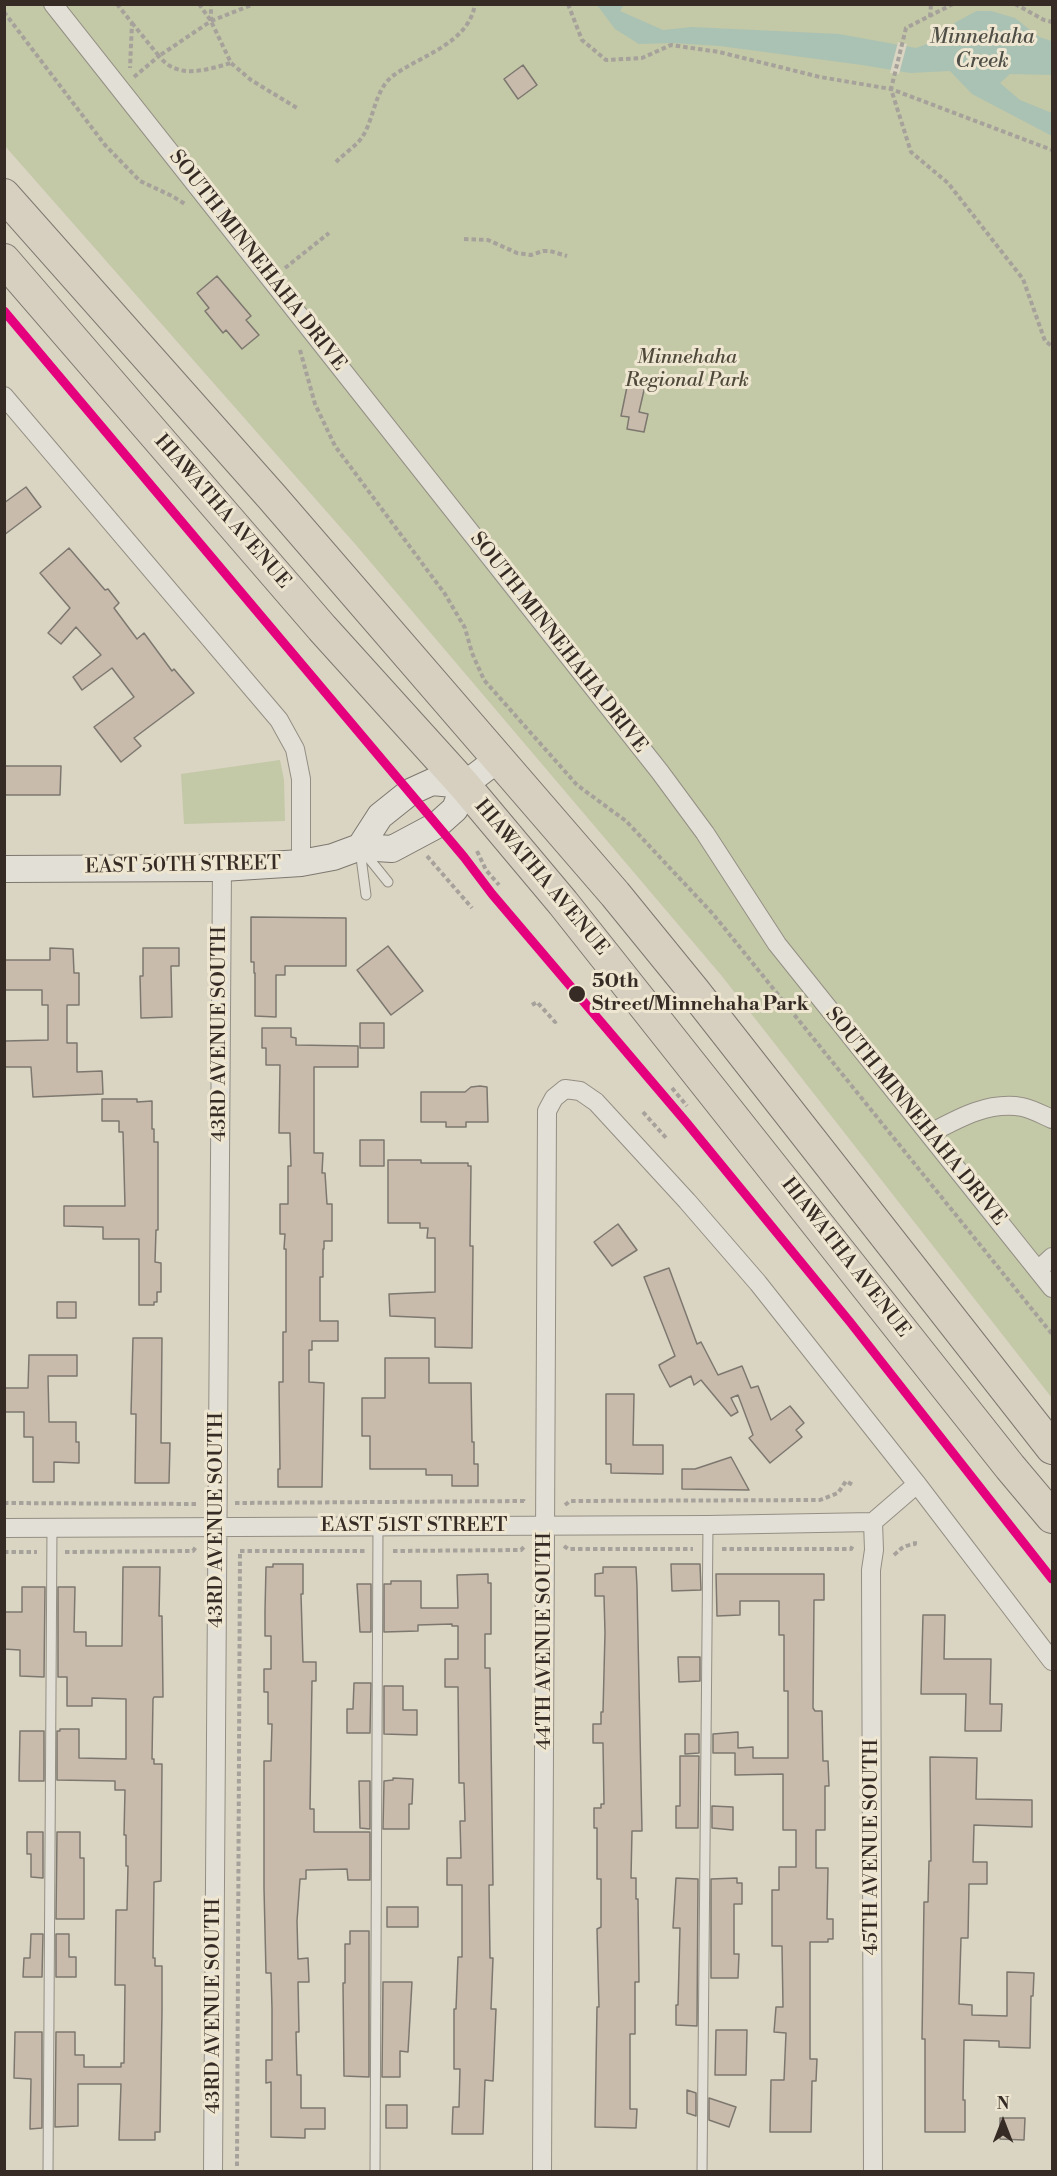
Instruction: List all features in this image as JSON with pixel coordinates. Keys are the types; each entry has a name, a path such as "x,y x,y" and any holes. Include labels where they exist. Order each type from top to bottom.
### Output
{"highway":[{"path":"4,195 272,497 534,798 694,991 1053,1448"},
{"name":"HIAWATHA AVENUE","path":"4,260 322,628 464,785 563,903 1003,1458 1053,1517"}],"street":[{"name":"SOUTH MINNEHAHA DRIVE","path":"53,4 676,792 777,944 1053,1288"},
{"path":"4,396 279,720 295,750 302,779 302,863"},
{"name":"EAST 50TH STREET","path":"4,869 222,868 302,863 333,857 360,848 392,849 437,825 455,809 464,785 498,759"},
{"path":"360,848 380,816 410,792 432,782 464,785"},
{"name":"43RD AVENUE SOUTH","path":"213,2172 222,868"},
{"name":"44TH AVENUE SOUTH","path":"542,2172 547,1111 554,1098 566,1089 580,1090 596,1102 758,1283 917,1484"},
{"path":"929,1134 957,1119 986,1108 1021,1107 1053,1119"},
{"path":"1038,1270 1053,1257"},
{"path":"873,1522 917,1484 1053,1661"},
{"name":"EAST 51ST STREET","path":"4,1528 708,1525 873,1522"},
{"name":"45TH AVENUE SOUTH","path":"873,1522 874,1550 871,1570 873,2172"}],"lane":[{"path":"360,848 388,882"},
{"path":"360,848 366,895"},
{"path":"375,2172 378,1525"},
{"path":"702,2172 708,1525"},
{"path":"48,2172 52,1528"}],"path":[{"path":"117,4 166,65 188,72 231,63"},
{"path":"199,4 211,21 231,63 251,80 297,108"},
{"path":"211,21 212,4"},
{"path":"132,23 129,67 131,79 159,56 211,21 254,4"},
{"path":"336,162 360,140 380,92 392,76 434,52 461,33 473,15 475,4"},
{"path":"568,4 582,40 606,60 642,58 671,45 719,52 820,77 891,89 1053,150"},
{"path":"930,18 931,4"},
{"path":"953,4 930,18 906,28 891,89 911,152 948,183 1023,279 1045,340 1053,346"},
{"path":"1015,4 1044,20 1053,22"},
{"path":"4,12 105,145 140,181 189,207"},
{"path":"270,280 329,233"},
{"path":"464,239 488,240 518,253 531,255 550,251 567,256"},
{"path":"300,348 315,404 335,446 445,594 465,628 472,653 484,680 577,785 626,821 713,914 1053,1334"},
{"path":"477,851 486,870 499,885"},
{"path":"426,855 472,908"},
{"path":"532,1005 537,1002 555,1022 558,1019"},
{"path":"672,1088 690,1109"},
{"path":"643,1112 667,1139"},
{"path":"565,1505 570,1501 820,1500 838,1493 846,1481 854,1485"},
{"path":"236,1503 524,1501 527,1503"},
{"path":"4,1503 197,1502 198,1504"},
{"path":"891,1554 895,1555 898,1549 915,1544 915,1540"},
{"path":"4,1552 193,1551 196,1547"},
{"path":"237,2166 240,1551"}],"green space":[{"name":"Minnehaha Regional Park","path":"4,5 1052,5 1052,1398 721,975 356,545 5,146"},
{"path":"280,760 284,780 285,821 184,824 181,774"}],"water":[{"name":"Minnehaha Creek","path":"597,5 624,5 620,11 663,30 692,27 839,34 916,48 938,40 956,22 977,11 991,11 1015,18 1039,37 1052,41 1052,75 1010,74 1000,83 1020,100 1052,113 1052,136 972,94 950,71 910,73 720,46 672,43 639,44 615,29"}],"pier":[{"path":"898,42 907,44 899,74 890,73"}],"building":[{"path":"523,65 537,85 518,99 504,79"},
{"path":"217,276 251,316 246,320 259,335 242,349 226,330 223,333 205,311 209,308 197,293"},
{"path":"628,382 645,386 639,412 648,414 644,432 627,429 629,417 621,416"},
{"path":"26,487 41,507 4,535 4,503"},
{"path":"69,548 119,603 114,608 137,639 144,633 172,671 174,669 194,693 134,738 141,746 121,762 94,727 134,697 112,668 82,690 73,677 101,655 76,627 61,644 48,633 70,608 40,573"},
{"path":"4,766 61,766 60,795 4,795"},
{"path":"251,917 346,918 346,966 285,966 285,975 276,975 276,1017 255,1016 255,973 254,962 251,962"},
{"path":"388,946 423,991 391,1015 357,970"},
{"path":"50,948 73,949 74,973 79,973 79,1005 67,1005 67,1043 77,1043 77,1072 102,1071 103,1094 33,1097 31,1067 5,1067 5,1041 48,1040 48,1005 42,1005 42,990 4,990 4,960 50,960"},
{"path":"143,948 179,948 179,966 171,966 172,1017 141,1018 140,976 143,976"},
{"path":"360,1023 384,1023 384,1048 360,1048"},
{"path":"262,1028 291,1028 291,1037 296,1038 296,1045 358,1046 358,1067 314,1067 314,1153 323,1153 322,1173 325,1173 327,1204 332,1204 332,1241 324,1241 323,1277 320,1277 320,1321 338,1321 338,1341 312,1341 312,1350 309,1350 309,1382 324,1383 322,1487 278,1487 278,1469 280,1469 279,1382 283,1382 283,1332 286,1332 286,1249 284,1249 285,1234 280,1234 280,1204 288,1204 288,1166 291,1166 290,1133 279,1133 280,1065 266,1065 266,1048 262,1048"},
{"path":"471,1087 487,1087 488,1122 466,1122 466,1127 446,1127 446,1122 421,1122 421,1092 465,1092"},
{"path":"102,1099 152,1101 152,1129 154,1129 154,1142 158,1142 158,1230 156,1230 155,1262 161,1263 161,1292 157,1292 157,1302 154,1302 154,1305 139,1305 139,1239 103,1239 103,1227 64,1226 64,1206 125,1206 123,1132 119,1132 119,1121 102,1121"},
{"path":"360,1140 384,1140 384,1166 360,1166"},
{"path":"388,1160 468,1163 468,1166 471,1166 472,1348 435,1347 435,1318 390,1316 389,1294 435,1292 435,1238 427,1238 428,1228 420,1228 420,1223 388,1223"},
{"path":"618,1224 637,1250 612,1266 594,1242"},
{"path":"669,1268 697,1344 701,1342 718,1375 742,1366 751,1388 758,1386 771,1420 790,1406 804,1423 796,1430 802,1437 770,1463 749,1438 753,1435 738,1395 731,1398 738,1412 731,1416 701,1380 694,1385 691,1376 670,1387 660,1368 659,1365 675,1356 644,1277"},
{"path":"57,1302 76,1302 76,1318 57,1318"},
{"path":"133,1338 162,1338 161,1443 170,1443 169,1483 135,1483 136,1414 131,1414"},
{"path":"29,1355 77,1355 77,1376 48,1376 49,1422 76,1422 76,1442 79,1442 79,1463 54,1462 54,1482 33,1482 33,1437 24,1437 24,1412 4,1412 4,1388 28,1388"},
{"path":"385,1358 429,1358 429,1383 471,1383 472,1442 474,1442 474,1464 478,1464 478,1486 452,1486 452,1475 426,1475 426,1469 370,1469 370,1436 362,1436 362,1398 385,1398"},
{"path":"606,1394 634,1394 633,1445 663,1445 663,1474 611,1473 611,1464 606,1464"},
{"path":"731,1457 749,1490 682,1489 682,1469 695,1469"},
{"path":"273,1564 303,1564 303,1594 301,1594 303,1662 316,1662 316,1681 312,1681 310,1809 314,1809 314,1832 370,1832 370,1880 348,1880 347,1869 306,1870 306,1879 300,1879 297,1921 298,1959 308,1958 309,1982 298,1982 297,2075 301,2075 301,2108 325,2108 325,2129 305,2129 305,2138 271,2137 271,2082 266,2083 266,2060 272,2060 272,2009 271,1973 266,1973 264,1761 271,1761 272,1724 268,1724 268,1692 264,1692 264,1669 271,1669 271,1636 265,1636 265,1611 266,1567 273,1567"},
{"path":"671,1564 700,1564 701,1590 672,1591"},
{"path":"123,1567 160,1567 159,1616 162,1616 163,1697 153,1699 152,1759 154,1759 154,1764 162,1764 161,1881 154,1882 153,1958 155,1958 155,1966 162,1966 160,2132 155,2132 155,2140 119,2140 121,2084 78,2084 78,2126 55,2127 56,2032 75,2032 75,2055 84,2055 84,2067 121,2067 121,2063 124,2063 125,1985 115,1985 116,1910 127,1910 128,1866 126,1866 126,1835 124,1835 125,1790 115,1790 115,1781 57,1780 57,1731 60,1729 79,1729 79,1758 126,1759 126,1699 92,1698 92,1706 67,1706 67,1677 58,1677 58,1587 75,1587 74,1632 86,1632 86,1646 122,1646"},
{"path":"603,1567 636,1567 642,1831 632,1831 631,1878 636,1878 636,1899 638,1899 639,1982 635,1982 635,2034 630,2034 630,2109 637,2109 636,2128 595,2127 597,2007 599,2007 597,1929 601,1927 601,1879 597,1879 597,1828 594,1828 594,1808 601,1808 601,1804 604,1804 603,1743 593,1743 593,1724 601,1724 601,1712 603,1712 605,1633 604,1596 595,1596 595,1574 603,1573"},
{"path":"488,1574 488,1583 491,1583 491,1634 485,1634 485,1668 490,1668 493,1885 489,1885 490,1958 493,1958 491,2009 496,2009 493,2081 485,2080 483,2134 452,2134 453,2107 459,2107 460,2069 454,2069 454,2009 456,2009 458,1957 462,1957 462,1885 447,1885 447,1858 461,1858 460,1821 465,1821 464,1783 459,1783 458,1687 445,1687 445,1659 458,1659 458,1626 452,1626 452,1624 418,1625 418,1631 384,1632 384,1584 391,1584 391,1581 421,1581 421,1608 458,1608 457,1575"},
{"path":"716,1574 824,1574 824,1600 814,1600 813,1708 815,1711 822,1711 823,1761 828,1761 829,1786 825,1786 825,1830 816,1830 816,1868 828,1868 827,1919 833,1919 833,1939 828,1939 828,1942 810,1942 810,2059 817,2059 816,2081 812,2081 811,2132 770,2132 771,2080 784,2080 786,2033 774,2032 776,2007 783,2007 782,1946 772,1946 772,1890 779,1890 779,1867 796,1867 796,1830 783,1830 783,1774 735,1775 735,1753 713,1753 713,1734 738,1732 738,1748 753,1747 753,1758 788,1758 788,1691 784,1691 784,1635 779,1635 779,1601 740,1601 740,1615 717,1616"},
{"path":"357,1584 371,1584 371,1632 360,1632"},
{"path":"22,1587 45,1587 44,1677 20,1676 20,1650 4,1649 4,1612 22,1612"},
{"path":"923,1615 945,1615 944,1659 991,1659 990,1704 1002,1704 1001,1731 965,1731 966,1694 921,1694"},
{"path":"678,1657 700,1657 700,1681 679,1682"},
{"path":"354,1683 371,1683 370,1733 347,1733 347,1709 353,1709"},
{"path":"384,1686 403,1686 403,1710 417,1710 417,1735 384,1734"},
{"path":"20,1731 44,1731 44,1781 19,1781"},
{"path":"685,1734 699,1734 699,1753 685,1754"},
{"path":"680,1756 699,1756 698,1828 676,1828 676,1806 680,1806"},
{"path":"930,1757 977,1758 976,1799 1032,1800 1032,1827 974,1825 973,1862 987,1862 987,1884 969,1884 968,1938 961,1938 959,2004 972,2005 972,2015 1007,2016 1007,1972 1034,1973 1030,2048 999,2047 999,2041 964,2040 965,2132 925,2132 925,2039 922,2039 924,1902 928,1902 929,1861 931,1861"},
{"path":"393,1778 413,1779 412,1804 409,1804 409,1829 383,1829 384,1781 393,1780"},
{"path":"359,1781 370,1781 370,1829 360,1828"},
{"path":"712,1806 733,1807 733,1830 712,1828"},
{"path":"27,1832 43,1832 43,1878 31,1877 31,1854 27,1854"},
{"path":"57,1832 80,1832 80,1858 84,1858 84,1919 56,1919"},
{"path":"676,1878 698,1879 697,2026 676,2025 680,1928 673,1928"},
{"path":"737,1878 737,1883 742,1883 742,1904 734,1904 734,1954 739,1954 738,1978 711,1978 711,1879"},
{"path":"387,1907 418,1907 418,1927 387,1927"},
{"path":"350,1931 369,1931 369,2077 344,2076 343,1983 345,1983 345,1944 350,1944"},
{"path":"31,1934 43,1934 42,1977 23,1977 24,1958 30,1958"},
{"path":"56,1934 69,1934 69,1957 76,1957 76,1977 56,1977"},
{"path":"383,1982 412,1982 408,2052 400,2051 400,2077 382,2077"},
{"path":"716,2030 747,2030 746,2075 715,2075"},
{"path":"15,2032 42,2032 42,2128 30,2129 31,2079 14,2078"},
{"path":"687,2090 696,2093 696,2116 687,2113"},
{"path":"709,2098 736,2107 729,2127 709,2120"},
{"path":"386,2105 407,2105 407,2128 386,2128"},
{"path":"1000,2118 1025,2118 1024,2140 1000,2139"}],"transit line":[{"path":"4,311 686,1122 850,1322 1052,1579"}],"place":[{"name":"50th Street/Minnehaha Park","path":"577,994"}]}
